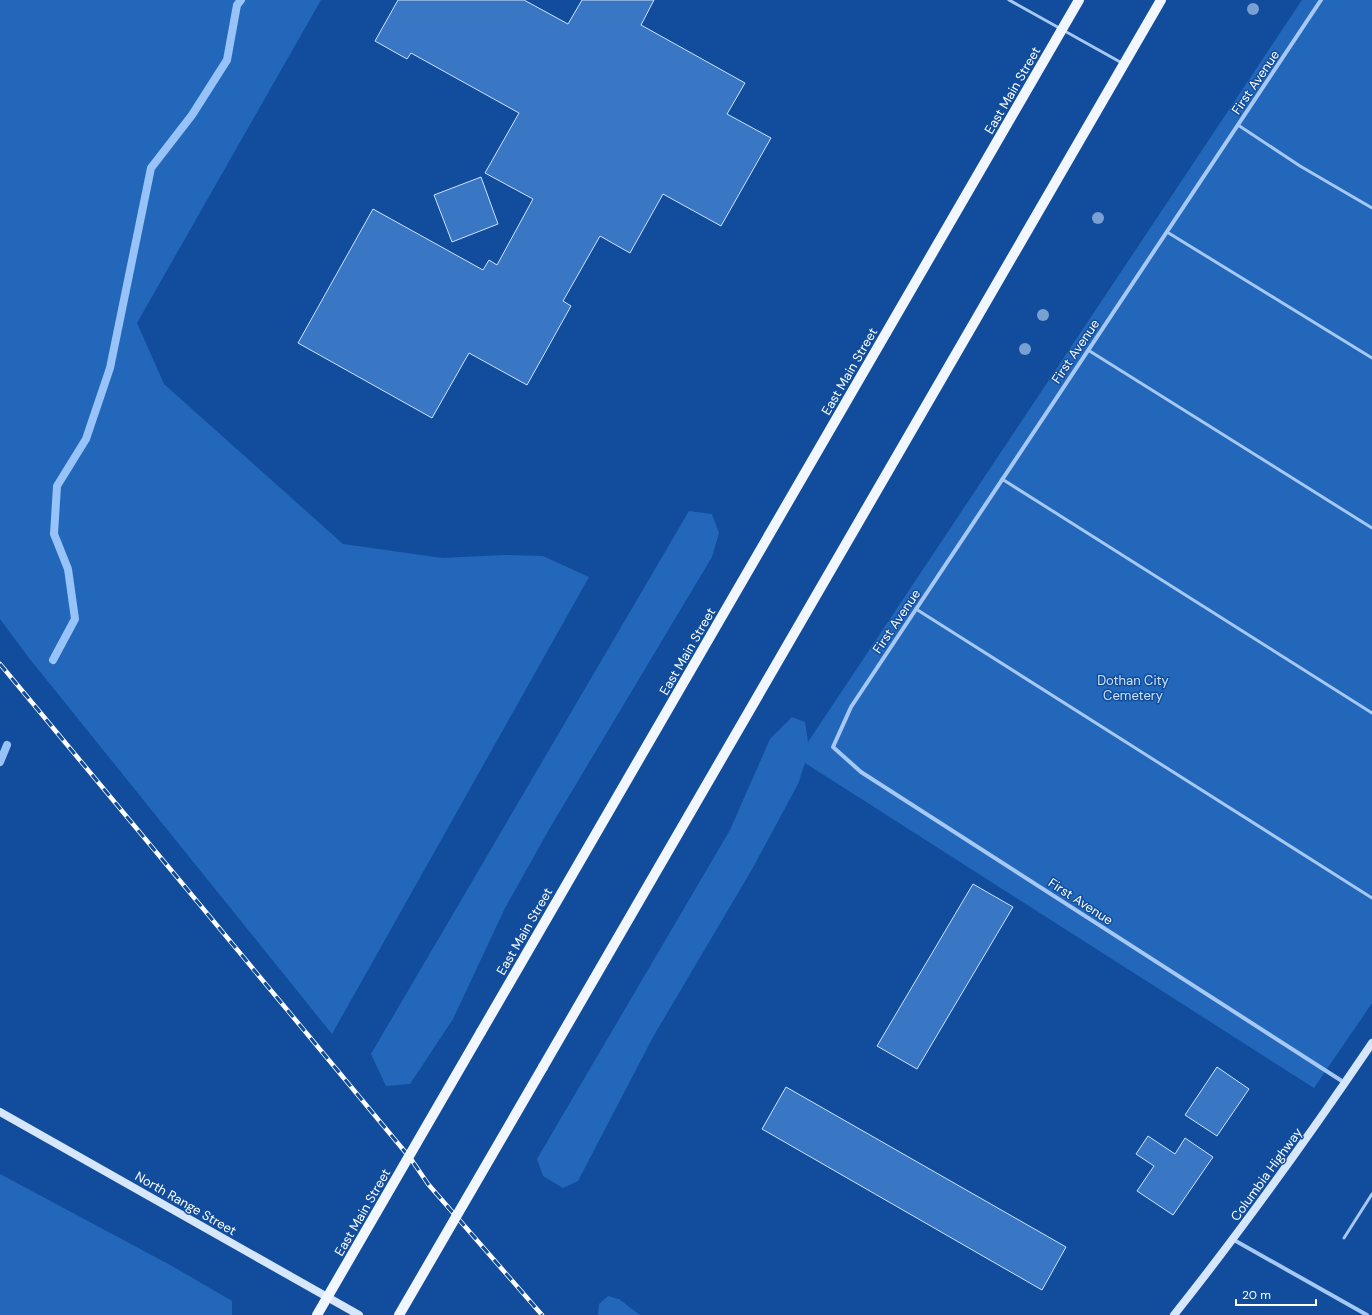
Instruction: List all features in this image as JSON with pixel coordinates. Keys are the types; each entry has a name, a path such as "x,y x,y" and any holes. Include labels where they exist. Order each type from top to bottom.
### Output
{"main road":[{"name":"East Main Street","path":"317,1315 1079,0"},
{"path":"399,1315 1161,0"}],"street":[{"name":"First Avenue","path":"1321,0 850,707 833,747 861,772 1345,1083"},
{"name":"Columbia Highway","path":"1174,1315 1234,1240 1372,1043"},
{"name":"North Range Street","path":"0,1112 360,1315"},
{"path":"1234,1240 1367,1315"}],"lane":[{"path":"1009,0 1124,64"},
{"path":"1238,125 1372,208"},
{"path":"1167,232 1372,358"},
{"path":"1088,350 1372,528"},
{"path":"1002,479 1372,713"},
{"path":"916,609 1372,898"},
{"path":"1344,1238 1372,1194"}],"green space":[{"path":"0,0 321,0 137,323 164,384 343,544 442,558 504,555 543,556 589,577 332,1034 29,658 0,619"},
{"name":"Dothan City Cemetery","path":"1302,0 1372,0 1372,1003 1314,1088 805,763 798,784 751,871 653,1037 578,1181 563,1188 543,1176 537,1159 730,830 770,739 792,717 805,722 808,742"},
{"path":"689,511 712,514 719,533 712,557 551,826 505,908 453,1019 410,1084 386,1086 371,1054"},
{"path":"0,1174 172,1266 232,1301 232,1315 0,1315"},
{"path":"608,1296 619,1299 640,1315 598,1315 599,1304"}],"building":[{"path":"398,0 524,0 568,24 582,0 654,0 641,25 745,83 727,114 771,138 721,226 663,194 630,253 600,236 563,301 571,306 527,385 469,353 432,418 298,343 373,209 483,270 489,260 497,265 533,199 485,173 519,113 411,53 407,59 375,41"},
{"path":"481,177 498,224 452,242 434,195"},
{"path":"973,884 1013,907 917,1069 877,1046"},
{"path":"1217,1067 1249,1089 1217,1136 1185,1115"},
{"path":"786,1087 1066,1247 1042,1290 762,1129"},
{"path":"1148,1136 1175,1154 1185,1138 1213,1157 1173,1215 1137,1191 1154,1166 1136,1154"}],"waterway":[{"path":"53,660 75,619 68,569 54,534 57,486 86,439 110,368 151,168 192,115 227,60 237,5 241,0"},
{"path":"0,762 7,745"}],"railway":[{"path":"0,664 411,1159 428,1184 542,1315"}]}
